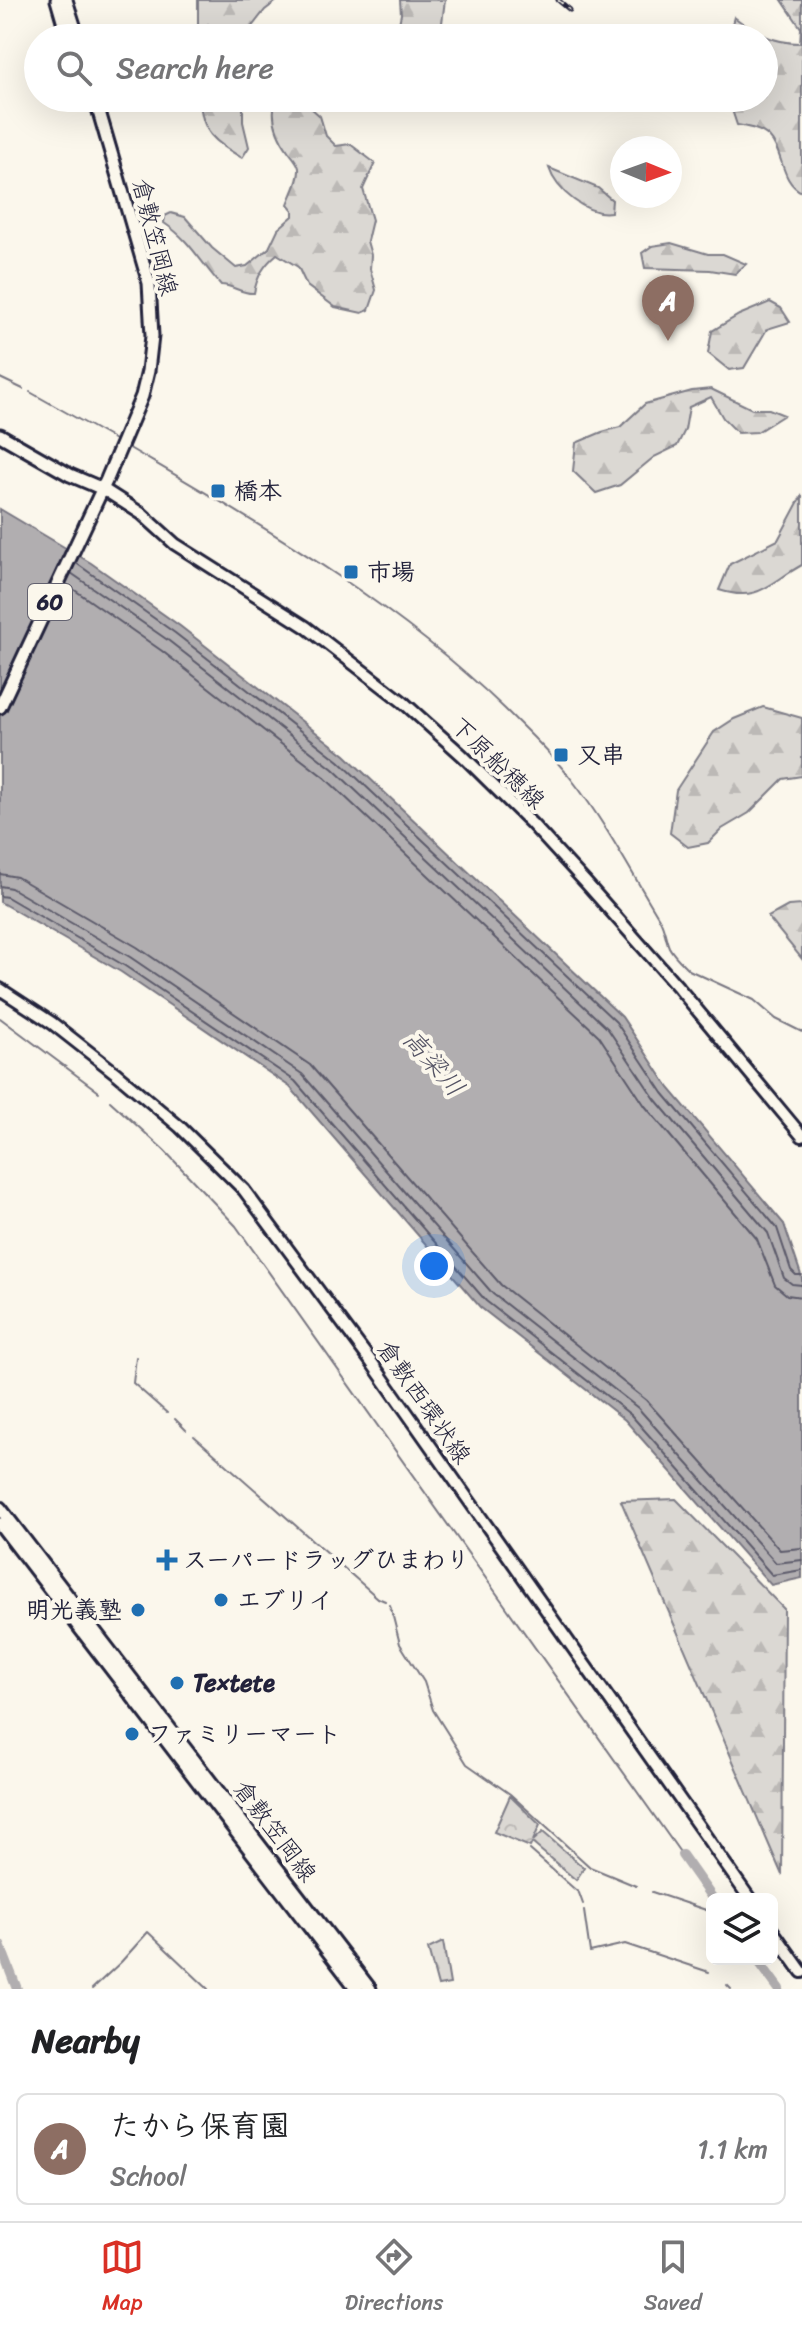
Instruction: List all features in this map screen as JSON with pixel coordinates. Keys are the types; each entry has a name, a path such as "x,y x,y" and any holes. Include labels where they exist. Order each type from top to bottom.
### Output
{"main road":[{"path":"57,0 64,24"},
{"path":"66,0 74,24"},
{"name":"倉敷笠岡線","path":"94,112 103,132"},
{"name":"倉敷笠岡線","path":"0,707 103,488 142,396 152,336 149,283 98,112"},
{"path":"0,435 70,475 103,488"},
{"name":"下原船穂線","path":"103,488 135,509 175,544 293,619 349,659 462,755 531,823 597,896 678,987 802,1136"},
{"name":"倉敷西環状線","path":"0,989 52,1023 117,1074 180,1127 244,1190 372,1363 746,1893"},
{"name":"倉敷笠岡線","path":"0,1508 370,1989"},
{"name":"倉敷笠岡線","path":"0,1524 357,1989"},
{"path":"778,1938 802,1972"}],"green space":[{"path":"198,0 278,0 254,24 198,24"},
{"path":"400,0 445,0 442,24 399,24"},
{"path":"782,0 802,0 802,192 790,181 769,137 758,130 737,125 733,112 778,112 778,40 800,43 801,28"},
{"path":"734,17 744,24 732,24"},
{"path":"201,112 243,112 249,147 242,158 211,135"},
{"path":"274,112 316,112 320,116 326,136 336,146 350,144 375,163 363,189 372,220 367,241 376,290 369,310 362,313 335,307 307,286 298,267 277,254 262,271 254,293 221,285 188,244 164,223 165,216 171,213 185,217 212,248 236,268 247,266 269,248 278,229 293,216 288,204 299,173 276,126"},
{"path":"549,168 598,188 610,198 611,212 583,206 565,193"},
{"path":"671,243 708,254 723,254 746,264 735,274 645,268 642,253 652,246"},
{"path":"770,302 781,308 790,322 767,329 744,368 729,370 708,353 712,331"},
{"path":"711,389 752,409 769,409 784,415 757,432 738,433 723,418 711,397 689,407 685,430 677,446 654,457 620,485 596,493 573,471 576,443 620,427 645,404"},
{"path":"802,495 802,565 754,593 719,590 730,564 778,540"},
{"path":"763,707 802,718 802,776 783,779 749,813 722,829 708,843 688,847 670,833 676,790 714,732 734,719"},
{"path":"802,905 802,959 768,917 788,906"},
{"path":"676,1499 784,1609 782,1875 621,1501"},
{"path":"510,1796 540,1825 533,1841 543,1832 584,1868 576,1880 532,1843 530,1847 494,1832"},
{"path":"443,1942 450,1984 438,1986 428,1949"}],"water":[{"name":"高梁川","path":"0,509 91,563 180,626 345,755 622,1017 669,1088 784,1224 802,1278 802,1578 771,1585 625,1420 480,1307 290,1087 121,972 0,902"}],"waterway":[{"path":"0,378 23,389"},
{"path":"30,392 117,441"},
{"path":"126,446 324,566 417,633 462,670 539,743 584,796 659,918 669,947 678,959 689,970 754,1000 776,1019 802,1032"},
{"path":"0,1018 99,1092"},
{"path":"110,1101 164,1150 236,1226 682,1855"},
{"path":"136,1357 133,1383 167,1413"},
{"path":"175,1419 186,1430"},
{"path":"194,1436 385,1601"},
{"path":"390,1605 400,1644 424,1682 433,1710 467,1764 510,1794 590,1867 636,1886"},
{"path":"530,1850 579,1893 583,1904"},
{"path":"682,1855 709,1893"},
{"path":"652,1892 706,1910"},
{"path":"584,1911 590,1952 625,1944 709,1972"},
{"path":"92,1989 148,1932 208,1989"},
{"path":"0,1945 17,1989"},
{"path":"761,1965 779,1989"},
{"path":"727,1985 731,1989"}],"railway":[{"path":"558,0 570,10"}],"place":[{"name":"たから保育園","path":"668,341"},
{"name":"橋本","path":"218,491"},
{"name":"市場","path":"351,572"},
{"name":"又串","path":"561,755"},
{"name":"スーパードラッグひまわり","path":"167,1560"},
{"name":"エブリイ","path":"221,1600"},
{"name":"明光義塾","path":"138,1610"},
{"name":"Te×tete","path":"177,1683"},
{"name":"ファミリーマート","path":"132,1734"}]}
